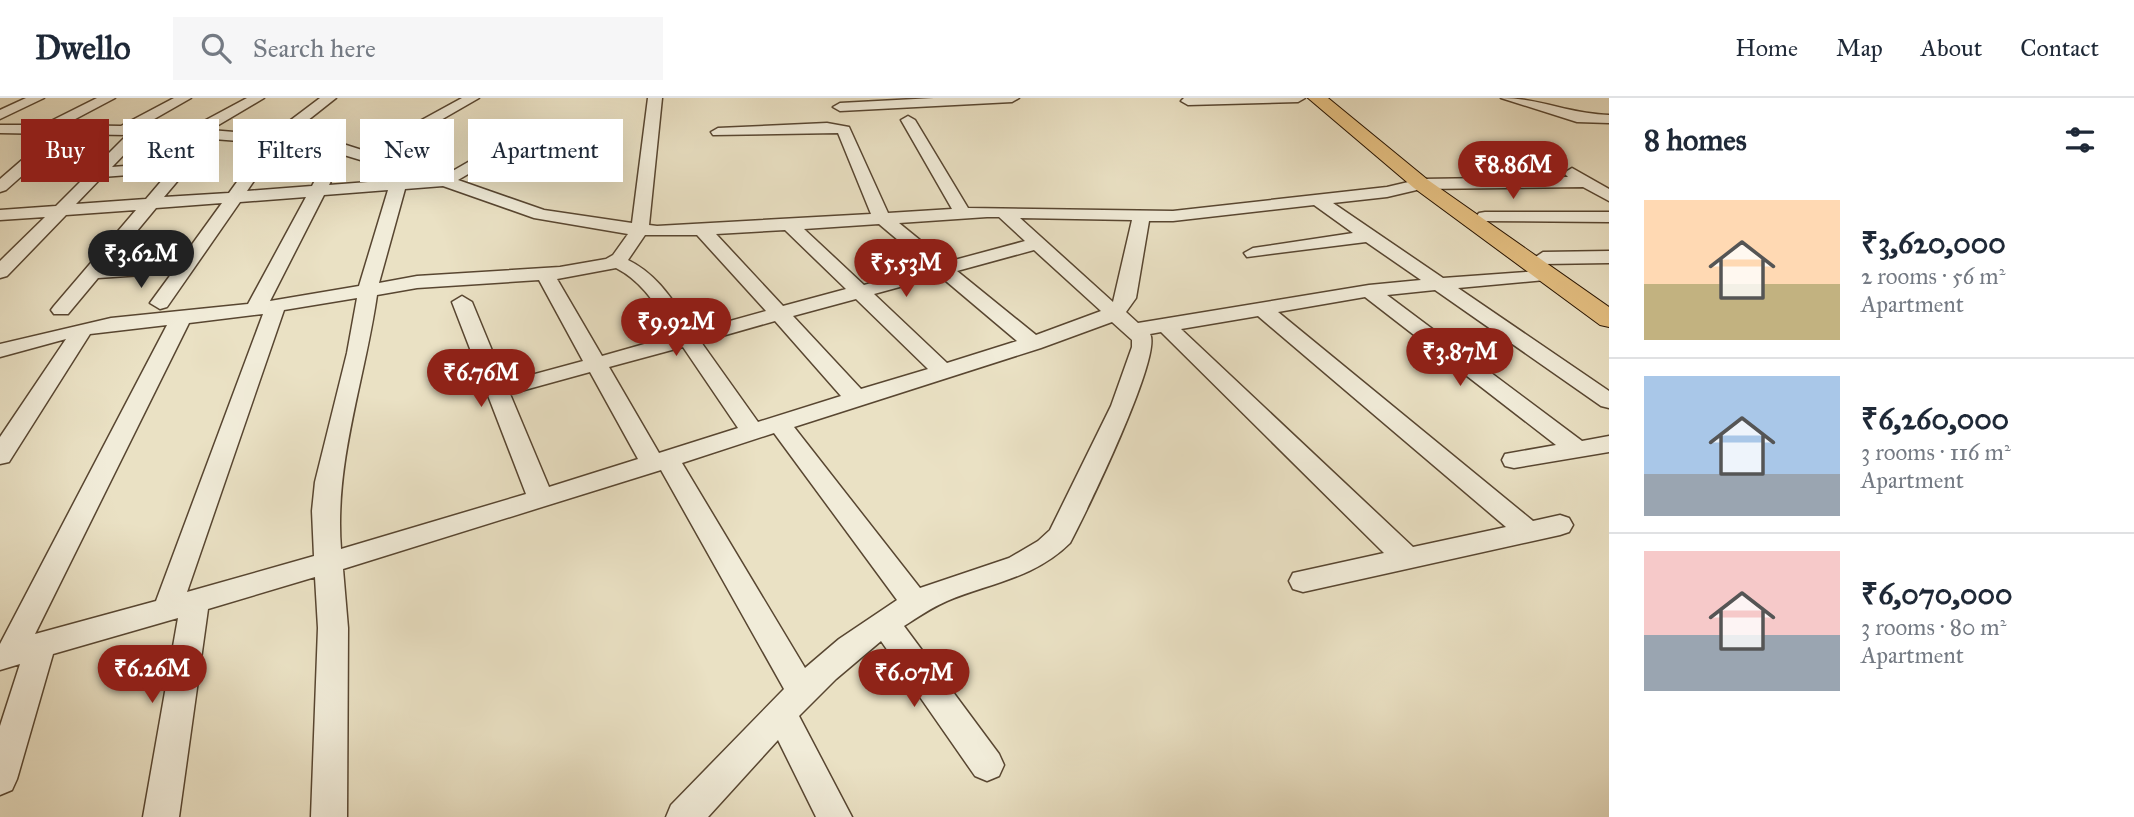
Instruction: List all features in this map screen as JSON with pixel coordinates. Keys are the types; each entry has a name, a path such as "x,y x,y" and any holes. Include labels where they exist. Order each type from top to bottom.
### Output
{"main road":[{"path":"1317,98 1544,266 1609,304"},
{"path":"1332,98 1440,191 1485,217 1609,319"}],"street":[{"path":"0,115 37,98"},
{"path":"65,119 108,98"},
{"path":"151,119 184,98"},
{"path":"219,122 257,98"},
{"path":"301,119 329,98"},
{"path":"434,119 472,98"},
{"path":"0,351 83,329 266,308 417,282 600,268 615,261 640,229 654,98"},
{"path":"839,108 892,101 1012,98"},
{"path":"1188,101 1298,98"},
{"path":"1508,98 1592,120 1609,128"},
{"path":"1592,120 1609,119"},
{"path":"908,120 962,212"},
{"path":"0,129 21,129"},
{"path":"718,132 844,130 881,217 1034,344"},
{"path":"109,159 123,142"},
{"path":"0,187 7,175 21,164"},
{"path":"1562,167 1609,196"},
{"path":"0,272 88,182"},
{"path":"61,310 169,182"},
{"path":"160,303 246,182"},
{"path":"161,817 181,605 266,308 324,182"},
{"path":"0,215 434,182"},
{"path":"448,182 499,203 540,214 640,229 702,230 962,212 1199,215 1387,192 1586,182"},
{"path":"329,817 332,628 325,511 328,482 358,353 375,255 398,185"},
{"path":"1387,192 1440,191"},
{"path":"1317,200 1609,401"},
{"path":"684,817 842,656 885,623 916,604 976,578 1032,561 1048,551 1060,537 1103,449 1135,374 1143,347 1142,338 1003,212"},
{"path":"5,655 541,500 945,373 1091,324 1116,312 1126,298 1141,216"},
{"path":"1485,217 1609,217"},
{"path":"790,225 945,373"},
{"path":"702,230 858,400"},
{"path":"1253,253 1370,236"},
{"path":"497,391 1038,243"},
{"path":"1136,330 1261,308 1441,284 1609,257"},
{"path":"615,261 640,273 651,284 753,432"},
{"path":"92,273 187,266"},
{"path":"545,274 597,365 661,462 793,704 834,817"},
{"path":"1369,292 1577,449"},
{"path":"462,302 541,500"},
{"path":"1261,308 1529,532"},
{"path":"5,655 181,318"},
{"path":"1165,325 1407,558"},
{"path":"0,456 83,329"},
{"path":"780,424 916,604"},
{"path":"1514,460 1609,444"},
{"path":"1303,581 1560,525"},
{"path":"885,623 987,765"},
{"path":"0,779 41,645"}]}
